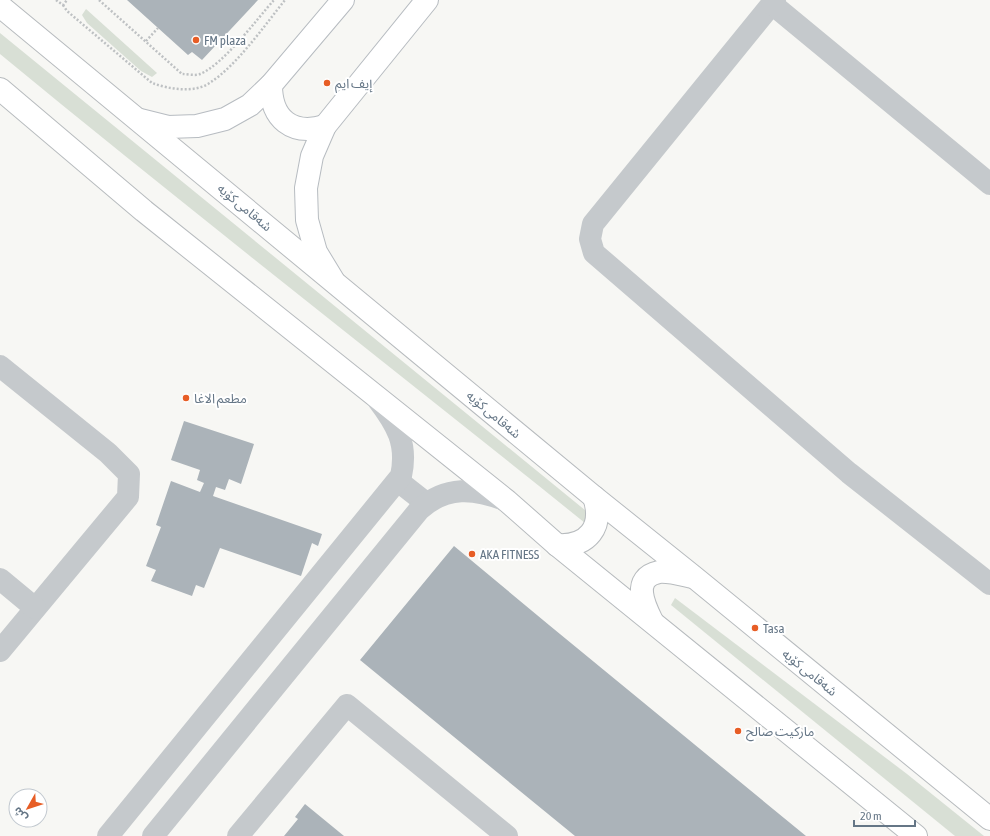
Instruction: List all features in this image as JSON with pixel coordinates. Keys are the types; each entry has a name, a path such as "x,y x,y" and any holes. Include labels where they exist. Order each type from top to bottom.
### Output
{"main road":[{"path":"140,120 168,127 197,126 225,119 250,105 271,85 343,0"},
{"path":"333,280 316,252 307,220 306,188 312,156 325,126 427,0"},
{"name":"شەقامی کۆیە","path":"0,6 140,120 594,497 694,577 990,820"},
{"path":"271,85 271,97 275,109 281,118 291,126 302,130 314,130 325,126"},
{"path":"0,88 144,211 507,501 557,545 916,836"},
{"path":"557,545 569,546 582,542 591,534 597,522 598,509 594,497"},
{"path":"653,623 641,596 643,585 649,576 660,572 694,577"}],"street":[{"path":"990,184 774,2 593,224 590,239 594,253 843,468 990,584"},
{"path":"0,366 108,453 129,474 128,497 0,651"},
{"path":"108,836 398,481 401,476 404,462 404,450 395,426 374,394"},
{"path":"398,481 426,504"},
{"path":"153,836 419,510 426,504 444,494 464,491 489,494 507,501"},
{"path":"0,579 36,608"},
{"path":"238,836 347,705 507,836"}],"path":[{"path":"56,0 152,83 165,88 179,89 198,88 211,83 239,57 285,0"},
{"path":"63,5 67,0"},
{"path":"99,0 182,74 200,74 213,66 274,0"},
{"path":"146,42 158,28"}],"shaded area":[{"path":"86,9 157,73 152,77 141,71 87,23 82,15"},
{"path":"0,33 591,515 585,523 145,172 0,54"},
{"path":"675,598 907,774 984,836 955,836 671,605"}],"building":[{"name":"FM plaza","path":"127,0 258,0 202,60 192,52 188,55"},
{"path":"184,421 254,444 241,484 229,479 225,490 216,487 213,496 322,534 318,546 312,543 301,576 220,548 204,588 196,585 192,596 151,581 156,570 146,566 161,527 156,525 171,481 200,492 204,483 197,480 200,470 171,460"},
{"path":"454,546 806,836 575,836 360,660"},
{"path":"305,804 344,836 284,836 298,819 295,817"}],"place":[{"name":"FM plaza","path":"196,40"},
{"name":"إيف ايم","path":"327,83"},
{"name":"مطعم الاغا","path":"186,398"},
{"name":"AKA FITNESS","path":"472,554"},
{"name":"Tasa","path":"755,628"},
{"name":"ماركيت صالح","path":"738,731"}]}
